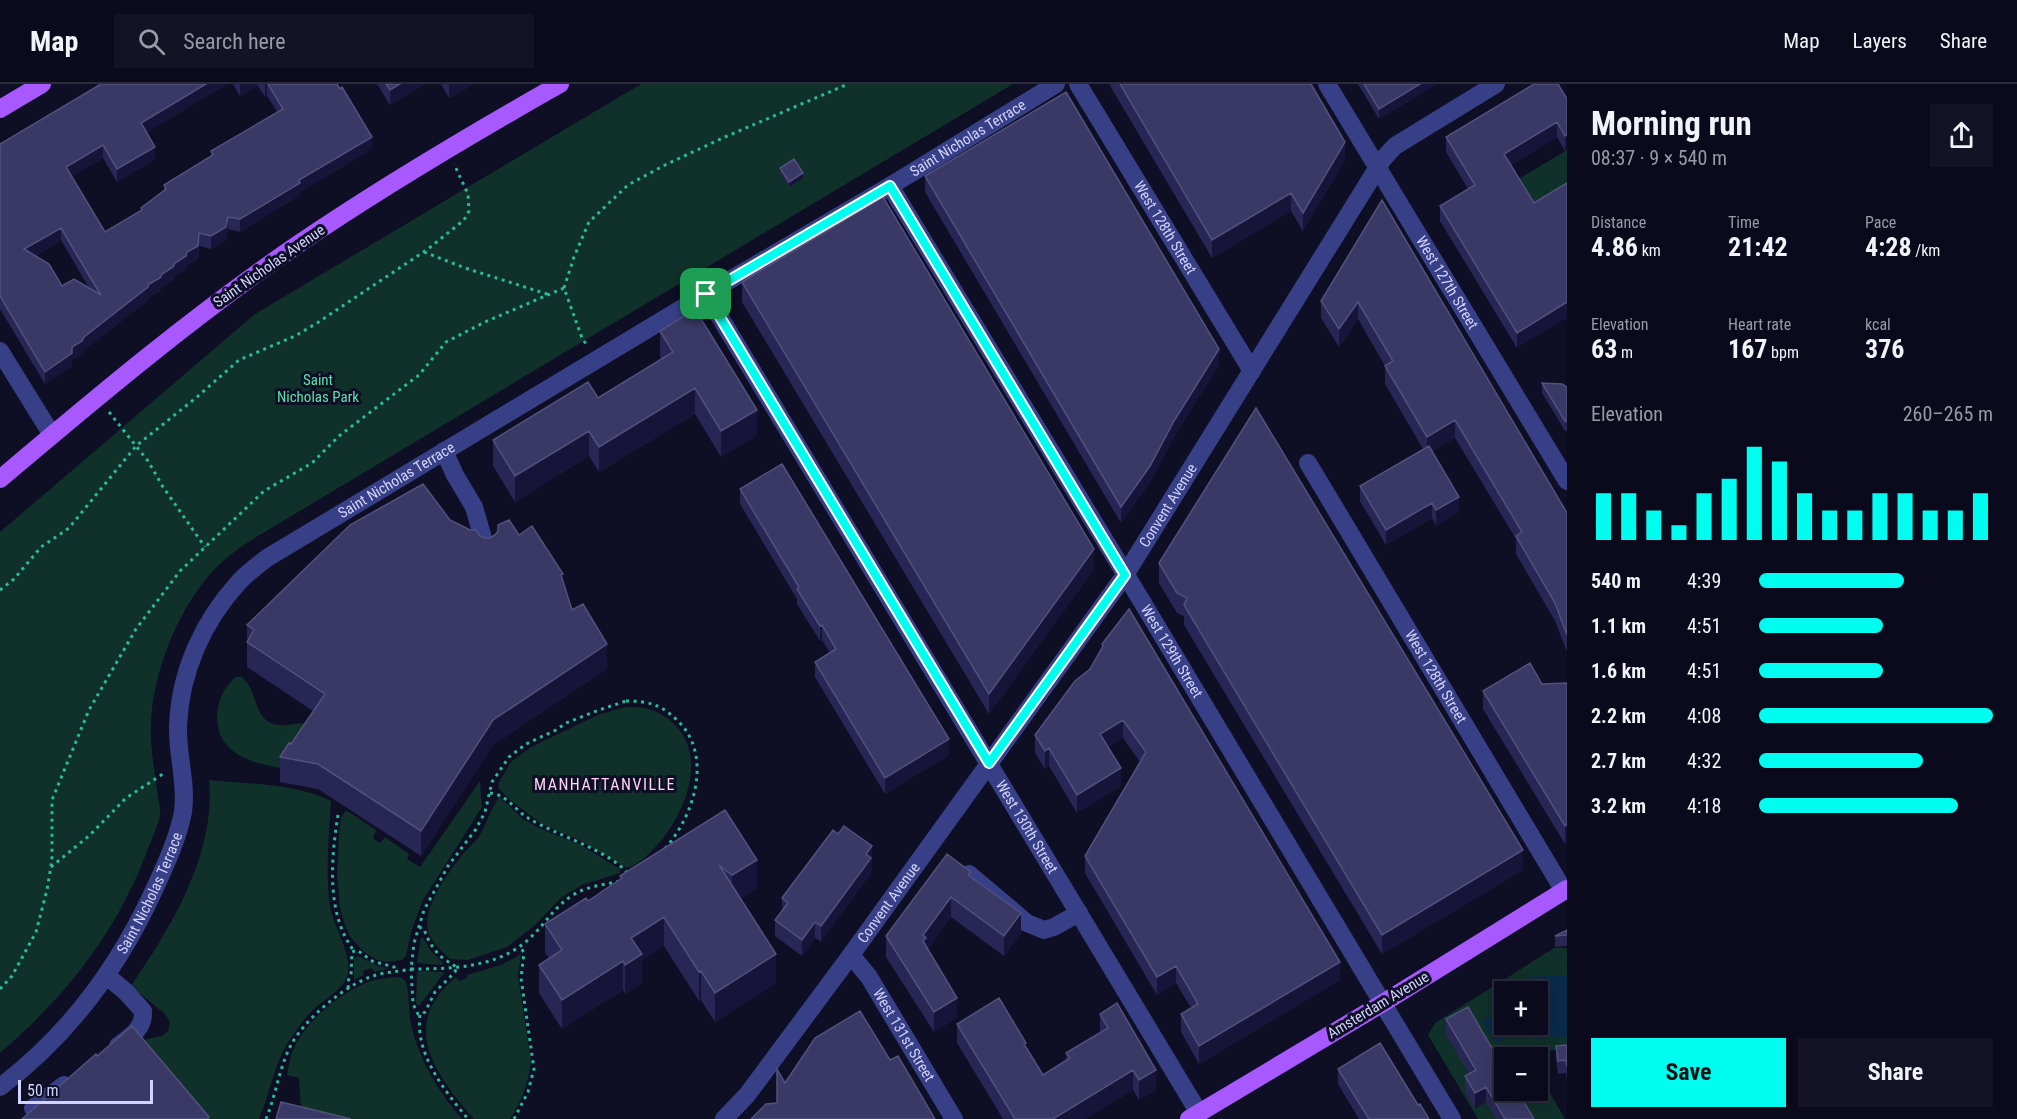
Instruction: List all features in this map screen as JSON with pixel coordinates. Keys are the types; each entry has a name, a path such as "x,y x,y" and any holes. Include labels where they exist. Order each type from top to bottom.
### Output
{"main road":[{"path":"0,109 42,84"},
{"name":"Saint Nicholas Avenue","path":"0,479 97,398 220,301 295,246 446,149 560,84"},
{"name":"Amsterdam Avenue","path":"1194,1116 1383,1003 1565,890"}],"street":[{"name":"Saint Nicholas Terrace","path":"0,1087 54,1041 86,1005 140,922 177,835 183,810 184,791 178,725 188,667 217,609 240,581 267,558 890,186 1056,84"},
{"name":"West 128th Street","path":"1078,84 1252,371"},
{"name":"West 127th Street","path":"1327,84 1567,481"},
{"name":"Convent Avenue","path":"724,1119 747,1095 851,955 1125,575 1378,167 1395,146 1496,84"},
{"name":"West 129th Street","path":"890,186 1452,1119"},
{"name":"West 130th Street","path":"706,294 1079,913 1194,1116"},
{"path":"0,351 52,435"},
{"path":"444,451 455,476 474,507 487,552"},
{"name":"West 128th Street","path":"1308,464 1565,890"},
{"path":"969,874 1027,923 1044,930 1079,913"},
{"name":"West 131st Street","path":"851,955 868,977 954,1119"},
{"path":"99,1059 137,1032 144,1020 143,1011 107,976"},
{"path":"33,1108 80,1073"}],"path":[{"path":"596,360 582,338 564,288 589,222 628,185 665,165 848,84"},
{"path":"0,590 14,579 41,547 69,528 136,446 239,360 295,336 355,299 424,252 464,220 469,211 468,194 446,149"},
{"path":"424,252 465,268 550,295"},
{"path":"0,989 12,976 36,932 51,867 52,800 89,710 136,629 180,570 264,491 312,463 339,436 419,375 446,342 485,322 564,288"},
{"path":"97,398 148,460 205,547"},
{"path":"266,1119 292,1044 304,1027 320,1011 349,988 370,977 397,971 411,969 456,968 503,955 530,938 552,913 573,895 636,875 662,852 676,834 686,814 695,789 698,767 688,731 660,706 643,701 626,701 566,723 526,744 504,762 492,782 485,812 435,889 418,926 411,969 413,1004 415,1010 420,1014"},
{"path":"51,867 90,835 126,798 180,763"},
{"path":"490,793 502,795 525,816 541,826 579,842 610,859 630,877"},
{"path":"338,815 333,878 339,925 354,951 357,950 372,961 394,967 397,971"},
{"path":"418,926 424,929 429,943 456,968"},
{"path":"514,1119 528,1092 534,1069 521,978 524,953 520,946"},
{"path":"349,988 347,984 351,975 352,952 354,951"},
{"path":"420,1014 425,1012 435,992 455,972 456,968"},
{"path":"420,1014 420,1036 426,1058 435,1075 468,1119"}],"green space":[{"name":"Saint Nicholas Park","path":"641,84 1013,84 258,536 217,567 186,608 166,650 159,673 151,718 151,739 160,816 133,884 103,938 86,963 46,1010 0,1053 0,532 255,314"},
{"path":"1567,150 1567,198 1534,218 1512,183"},
{"path":"236,677 242,677 247,683 260,712 270,722 278,725 307,723 293,770 252,761 239,755 221,737 217,724 219,704 226,687"},
{"path":"626,707 653,710 673,723 685,739 690,754 691,770 684,801 668,831 644,858 627,868 579,840 542,824 511,801 499,789 498,784 511,762 531,747 600,714"},
{"path":"209,780 286,788 317,795 331,801 328,854 330,907 346,952 347,977 337,991 314,1009 285,1047 259,1119 196,1119 132,1051 147,1039 162,1036 168,1031 170,1022 165,1014 131,986 161,939 188,889 205,835 209,808"},
{"path":"480,781 482,807 423,900 412,929 406,956 402,960 386,962 375,959 364,952 351,938 340,908 337,874 341,818 346,810 376,830 373,838 380,843 385,837 409,854 407,859 420,867"},
{"path":"500,797 523,819 579,844 620,869 620,873 582,885 562,897 534,926 507,947 468,960 450,959 429,934 427,921 429,911 444,880 478,838"},
{"path":"421,937 443,963 442,965 417,963"},
{"path":"1554,948 1567,948 1567,1049 1548,1051 1548,1047 1494,1047 1494,1101 1548,1101 1548,1071 1549,1091 1565,1119 1478,1119 1428,1035 1435,1023 1494,986 1494,1035 1548,1035 1548,981 1502,981"},
{"path":"521,954 518,976 531,1060 527,1084 510,1119 474,1119 436,1067 429,1049 426,1031 429,1013 439,995 456,977 459,981 467,978 467,975 501,965"},
{"path":"358,956 387,969 374,972 372,968 363,971 364,975 354,980 354,959"},
{"path":"419,971 445,972 419,1006 416,1004 417,973"},
{"path":"396,977 406,982 411,1024 424,1062 437,1086 462,1119 334,1119 301,1111 299,1078 287,1075 294,1048 307,1028 325,1009 346,993 371,981"}],"water":[{"path":"1567,975 1567,1037 1533,1039 1533,1035 1548,1035 1548,981 1530,981 1530,977"},
{"path":"1494,1015 1494,1035 1509,1035 1496,1043 1483,1021"}],"building":[{"path":"101,84 206,84 141,123 155,147 117,169 103,145 66,167 105,232 142,210 141,208 166,189 164,185 213,155 211,151 283,109 268,84 337,84 340,89 342,87 372,137 299,180 300,183 240,219 228,217 226,227 211,236 199,233 198,246 187,252 186,256 160,278 149,284 72,347 72,353 45,372 0,296 0,144","holes":["61,228 101,295 74,279 62,286 49,264 24,249"]},
{"path":"386,84 400,84 390,90"},
{"path":"1120,84 1311,84 1345,142 1303,213 1291,193 1212,240"},
{"path":"1364,84 1420,84 1379,109"},
{"path":"1534,84 1558,84 1567,99 1567,135 1565,136 1557,122 1504,154 1534,203 1567,183 1567,302 1517,333 1440,206 1475,185 1446,137"},
{"path":"1066,92 1219,349 1174,421 1150,466 1121,507 925,176"},
{"path":"794,159 803,173 789,182 780,168"},
{"path":"883,197 1094,549 989,694 742,282"},
{"path":"1382,200 1567,513 1567,635 1555,603 1516,536 1522,532 1455,420 1427,437 1385,366 1393,361 1358,302 1339,329 1321,301"},
{"path":"695,309 757,410 721,431 695,388 599,447 589,431 515,476 493,440 588,382 598,398 673,352 660,331"},
{"path":"1542,383 1562,384 1567,387 1567,421 1565,421"},
{"path":"1256,408 1523,850 1382,935 1184,605 1187,598 1177,593 1159,563"},
{"path":"1429,446 1459,497 1436,510 1432,503 1386,530 1360,486"},
{"path":"782,464 949,739 885,778 815,662 836,649 797,589 799,587 740,489"},
{"path":"423,484 450,520 470,530 476,530 484,538 495,535 498,525 509,520 519,535 532,526 563,574 561,575 572,610 583,604 607,644 493,720 421,831 318,764 280,757 325,694 247,642 254,630 247,625 350,525"},
{"path":"1129,609 1340,962 1199,1046 1181,1014 1198,1004 1176,966 1157,977 1085,856 1146,752 1123,720 1100,734 1121,768 1077,795 1049,748 1045,751 1035,735 1075,681 1090,669 1102,644"},
{"path":"1530,663 1542,684 1567,683 1567,825 1565,826 1483,691"},
{"path":"725,810 757,860 732,875 719,865 776,954 715,993 664,917 631,938 642,954 625,965 623,961 562,1000 539,965 562,950 545,924 586,898 588,901 622,878 620,876"},
{"path":"844,826 872,846 866,854 871,858 821,926 815,922 802,940 775,920 788,903 782,898 833,830 838,834"},
{"path":"947,854 971,872 968,875 1021,913 1004,936 951,897 923,935 926,938 923,941 957,998 934,1012 886,936"},
{"path":"1567,930 1567,935 1555,936"},
{"path":"999,998 1043,1075 1070,1058 1066,1053 1108,1028 1100,1014 1117,1003 1156,1070 1139,1080 1133,1070 1053,1119 1015,1119 957,1024"},
{"path":"1468,1007 1494,1052 1494,1100 1486,1087 1475,1093 1465,1076 1476,1070 1446,1019"},
{"path":"860,1011 890,1060 898,1056 935,1119 751,1119 766,1104 777,1103 777,1069 785,1083 815,1038"},
{"path":"132,1026 209,1117 207,1119 22,1119 96,1054 97,1056"},
{"path":"1380,1043 1429,1119 1369,1119 1338,1069"},
{"path":"1567,1045 1567,1067 1566,1060 1558,1061 1556,1046"},
{"path":"1494,1101 1523,1101 1534,1119 1505,1119"},
{"path":"281,1102 351,1119 276,1119"}],"district":[{"name":"MANHATTANVILLE","path":"605,784"}],"route":[{"path":"890,186 1125,575 989,763 977,742 706,294 890,186"}]}
